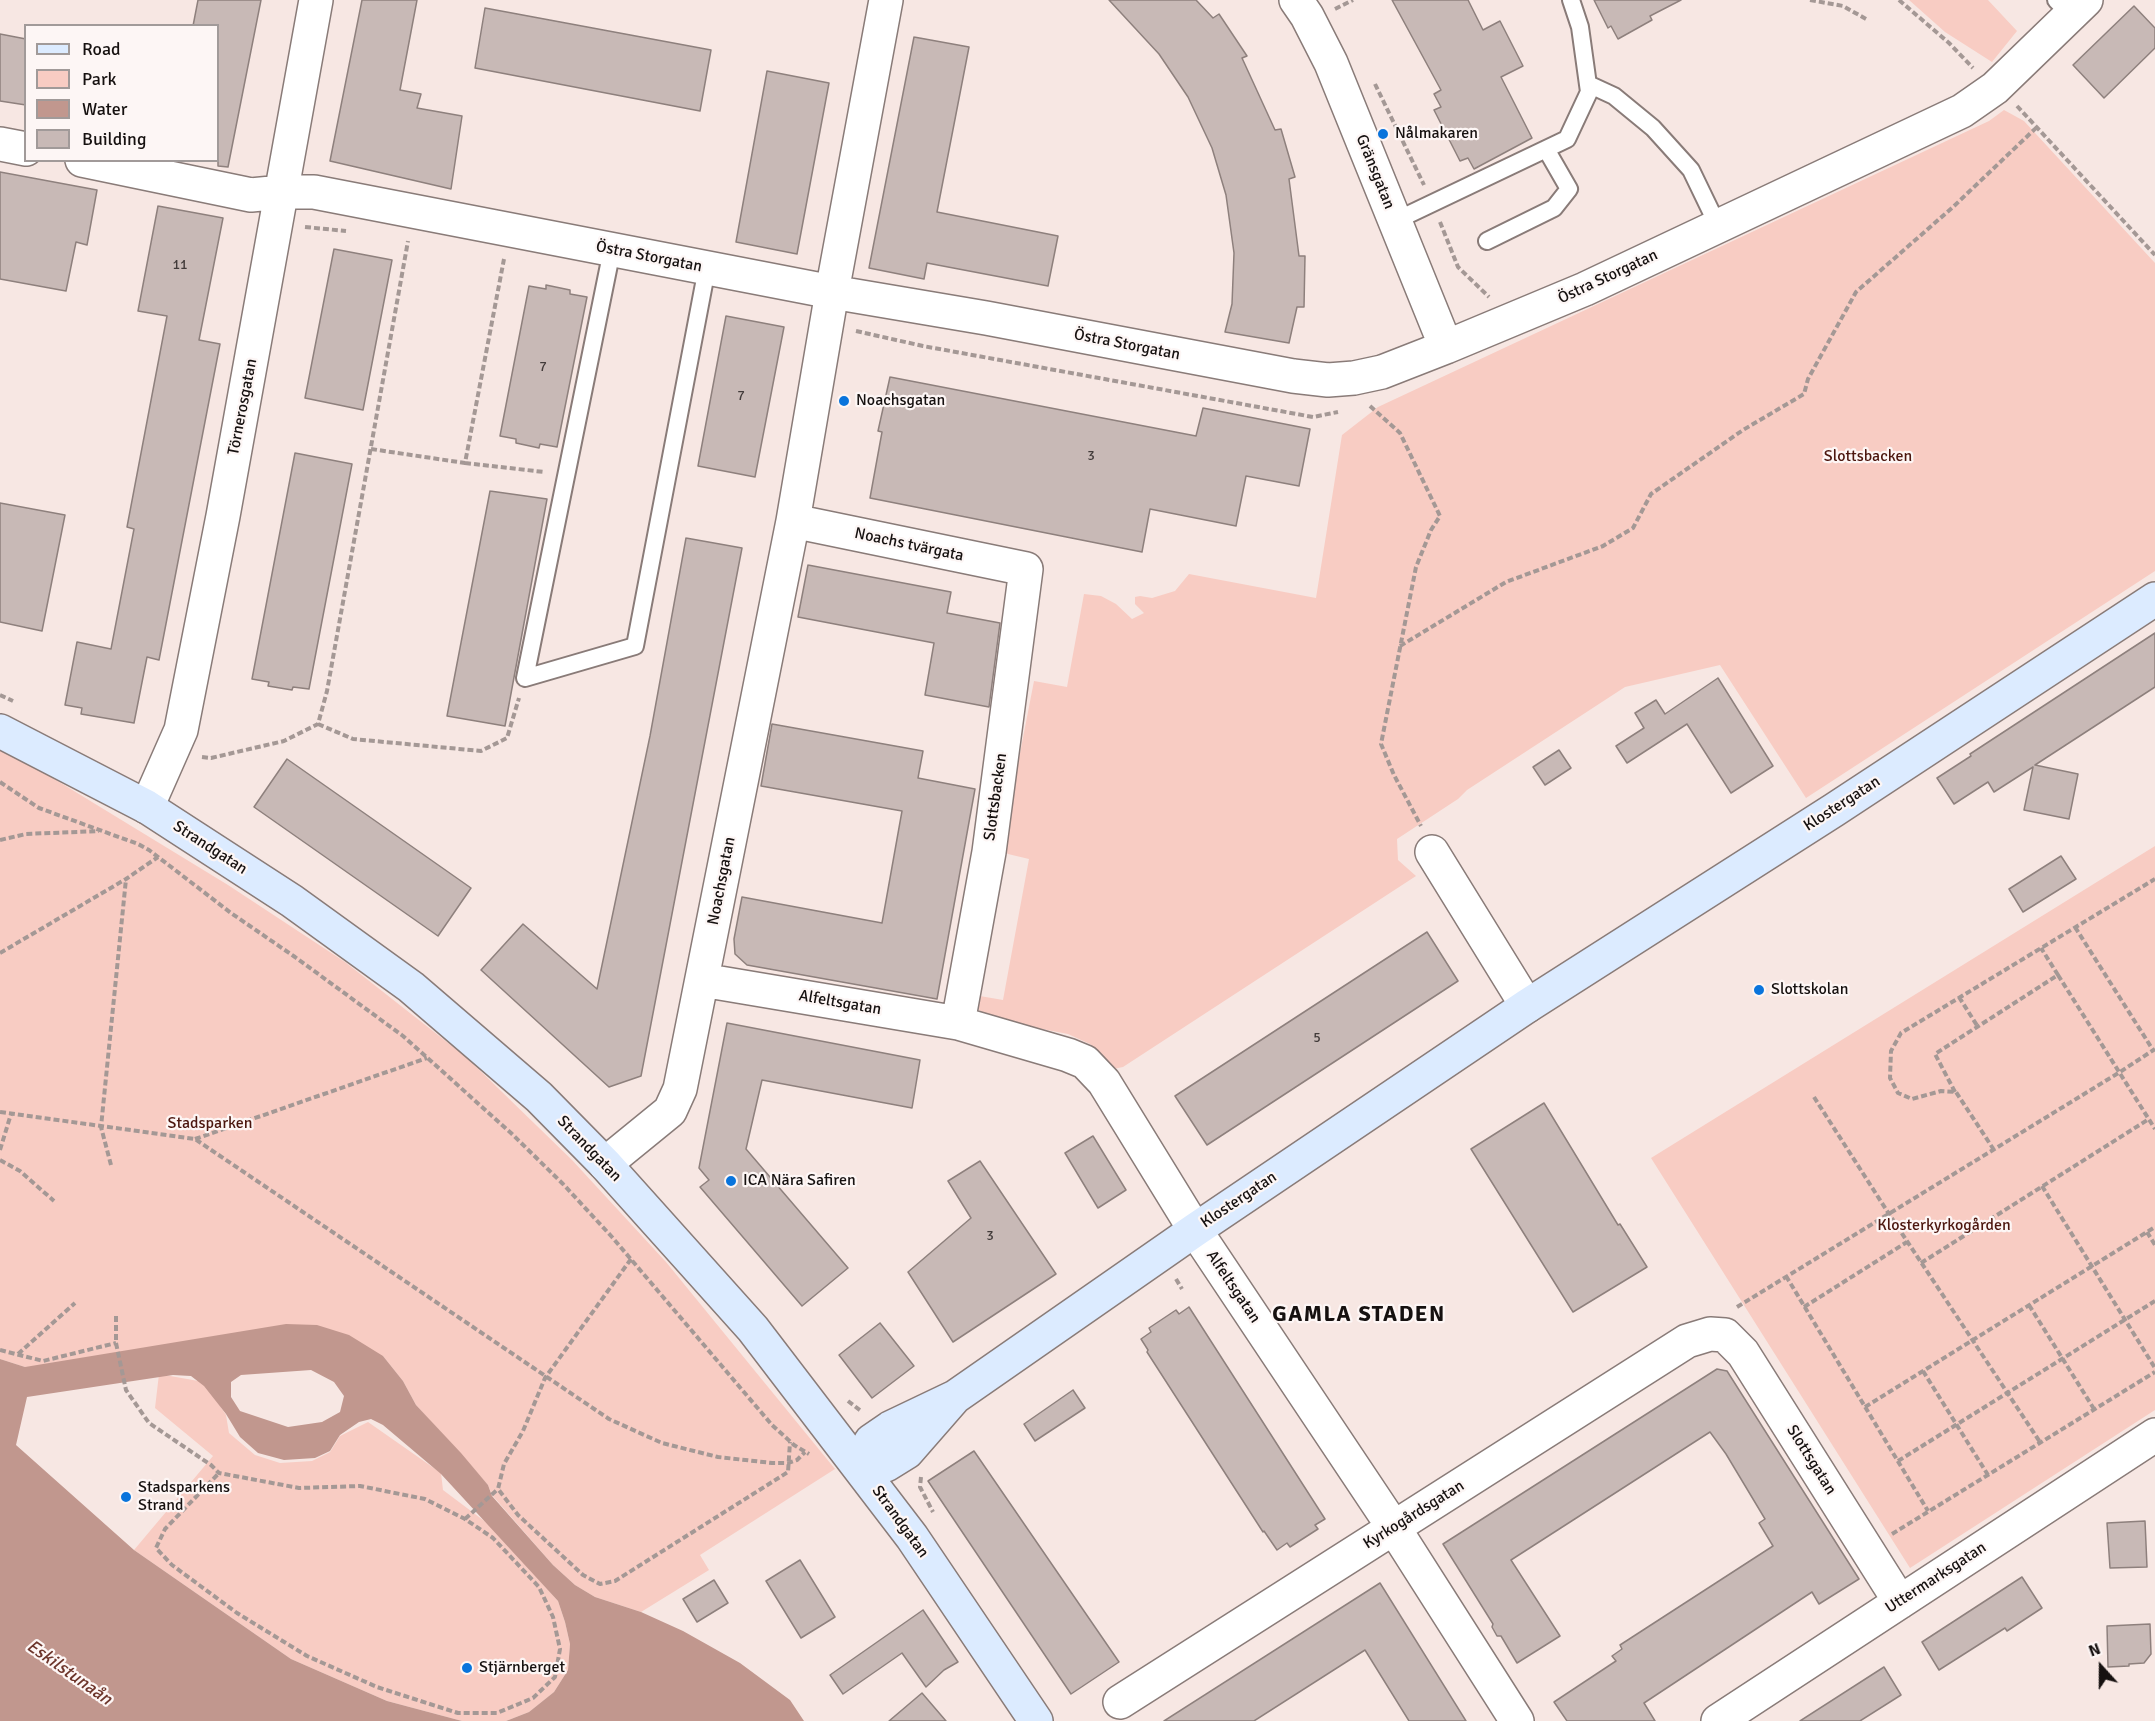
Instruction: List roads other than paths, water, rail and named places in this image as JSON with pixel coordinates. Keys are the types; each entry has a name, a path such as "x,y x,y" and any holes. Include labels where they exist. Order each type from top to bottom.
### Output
{"street":[{"name":"Törnerosgatan","path":"147,807 181,730 225,504 316,0"},
{"name":"Noachsgatan","path":"605,1164 670,1111 680,1089 793,521 826,325 886,0"},
{"name":"Gränsgatan","path":"1296,0 1307,16 1331,63 1446,347"},
{"name":"Östra Storgatan","path":"92,162 252,195 314,192 832,292 986,318 1293,376 1328,380 1354,378 1382,372 1585,289 1962,111 1995,88 2071,5"},
{"path":"0,144 24,149"},
{"name":"Noachs tvärgata","path":"793,521 1026,569"},
{"name":"Slottsbacken","path":"958,1023 989,852 1026,569"},
{"name":"Klostergatan","path":"858,1466 886,1465 908,1452 955,1397 1195,1230 1527,1006 1834,810 2155,599"},
{"name":"Strandgatan","path":"0,731 147,807 292,901 411,987 538,1097 605,1164 753,1329 912,1537 1036,1721"},
{"path":"1428,843 1527,1006"},
{"name":"Alfeltsgatan","path":"702,980 958,1023 1085,1062 1104,1082 1195,1230 1394,1528 1517,1721"},
{"name":"Kyrkogårdsgatan","path":"1120,1702 1687,1341 1710,1334"},
{"name":"Slottsgatan","path":"1710,1334 1725,1335 1743,1353 1900,1602"},
{"name":"Uttermarksgatan","path":"1718,1721 2155,1435"}],"lane":[{"path":"1395,220 1567,139 1589,92 1580,27 1571,0"},
{"path":"1588,84 1614,96 1653,128 1691,170 1718,226"},
{"path":"1487,242 1554,208 1569,189 1546,149"},
{"path":"612,250 525,678 635,646 707,268"}],"water":[{"name":"Eskilstunaån","path":"286,1324 317,1325 349,1335 383,1356 403,1381 416,1405 488,1485 492,1496 553,1565 575,1585 595,1597 641,1612 683,1631 740,1663 790,1700 804,1721 506,1721 529,1712 554,1692 568,1670 570,1644 565,1622 558,1601 441,1474 383,1425 371,1419 359,1422 340,1435 330,1451 315,1458 284,1460 258,1453 240,1437 226,1414 204,1386 191,1376 173,1375 27,1397 16,1445 134,1550 291,1659 387,1701 462,1721 0,1721 0,1359 25,1367","holes":["311,1370 334,1382 344,1396 340,1412 322,1422 288,1427 240,1411 231,1397 231,1382 241,1375"]}],"place":[{"name":"Nålmakaren","path":"1383,134"},
{"name":"Noachsgatan","path":"844,401"},
{"name":"Slottskolan","path":"1759,990"},
{"name":"ICA Nära Safiren","path":"731,1181"},
{"name":"Stadsparkens Strand","path":"126,1497"},
{"name":"Stjärnberget","path":"467,1668"}],"district":[{"name":"GAMLA STADEN","path":"1359,1315"}],"park label":[{"name":"Stadsparken","path":"210,1124"},
{"name":"Klosterkyrkogården","path":"1944,1226"}]}
